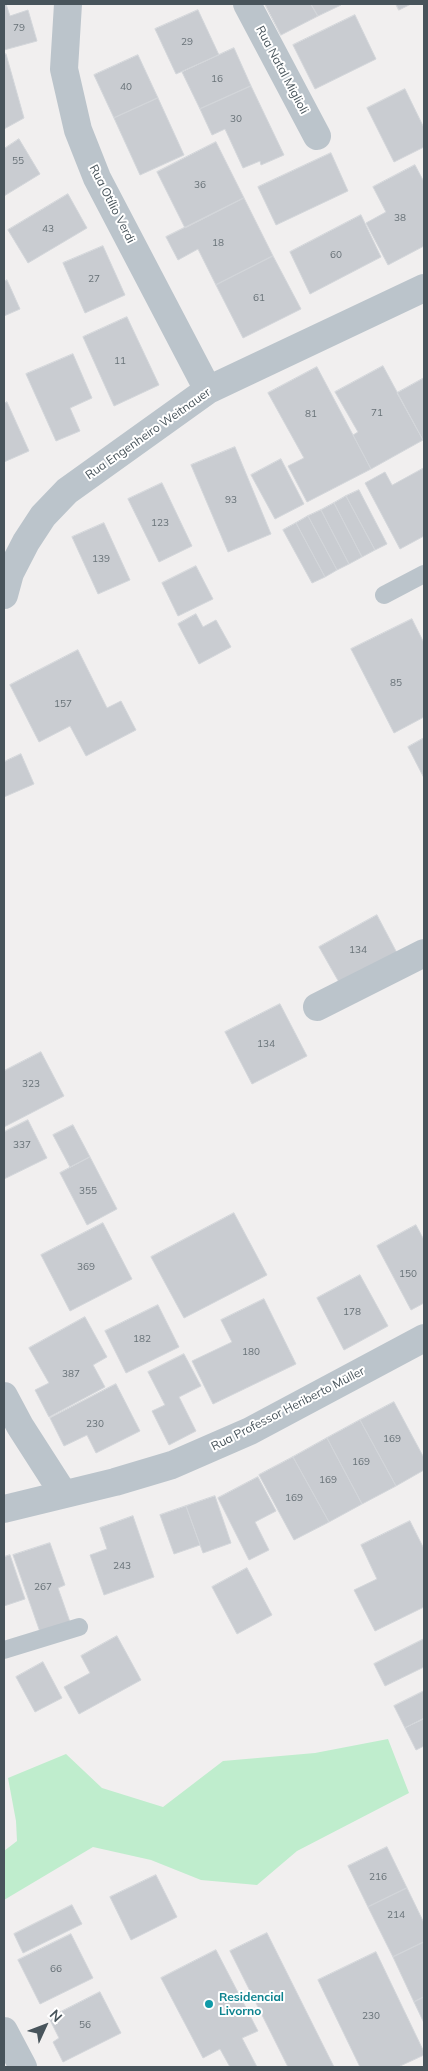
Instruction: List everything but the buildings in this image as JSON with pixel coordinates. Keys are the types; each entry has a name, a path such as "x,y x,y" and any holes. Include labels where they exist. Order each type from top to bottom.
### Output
{"street":[{"name":"Rua Natal Miglioli","path":"247,4 317,136"},
{"name":"Rua Otílio Verdi","path":"72,5 64,69 78,130 97,178 208,390"},
{"name":"Rua Engenheiro Weitnauer","path":"6,578 43,516 67,491 208,390 424,288"},
{"path":"317,1007 424,953"},
{"name":"Rua Professor Heriberto Müller","path":"4,1509 62,1493 115,1482 172,1465 250,1431 424,1338"},
{"path":"4,1396 20,1426 62,1493"},
{"path":"4,2031 23,2067"}],"lane":[{"path":"384,595 424,574"},
{"path":"4,1650 79,1627"}],"green space":[{"path":"388,1739 409,1793 297,1851 257,1885 201,1880 151,1860 93,1847 4,1900 4,1851 17,1841 16,1821 8,1778 66,1754 102,1788 163,1807 223,1761 315,1753"}],"place":[{"name":"Residencial Livorno","path":"209,2004"}]}
